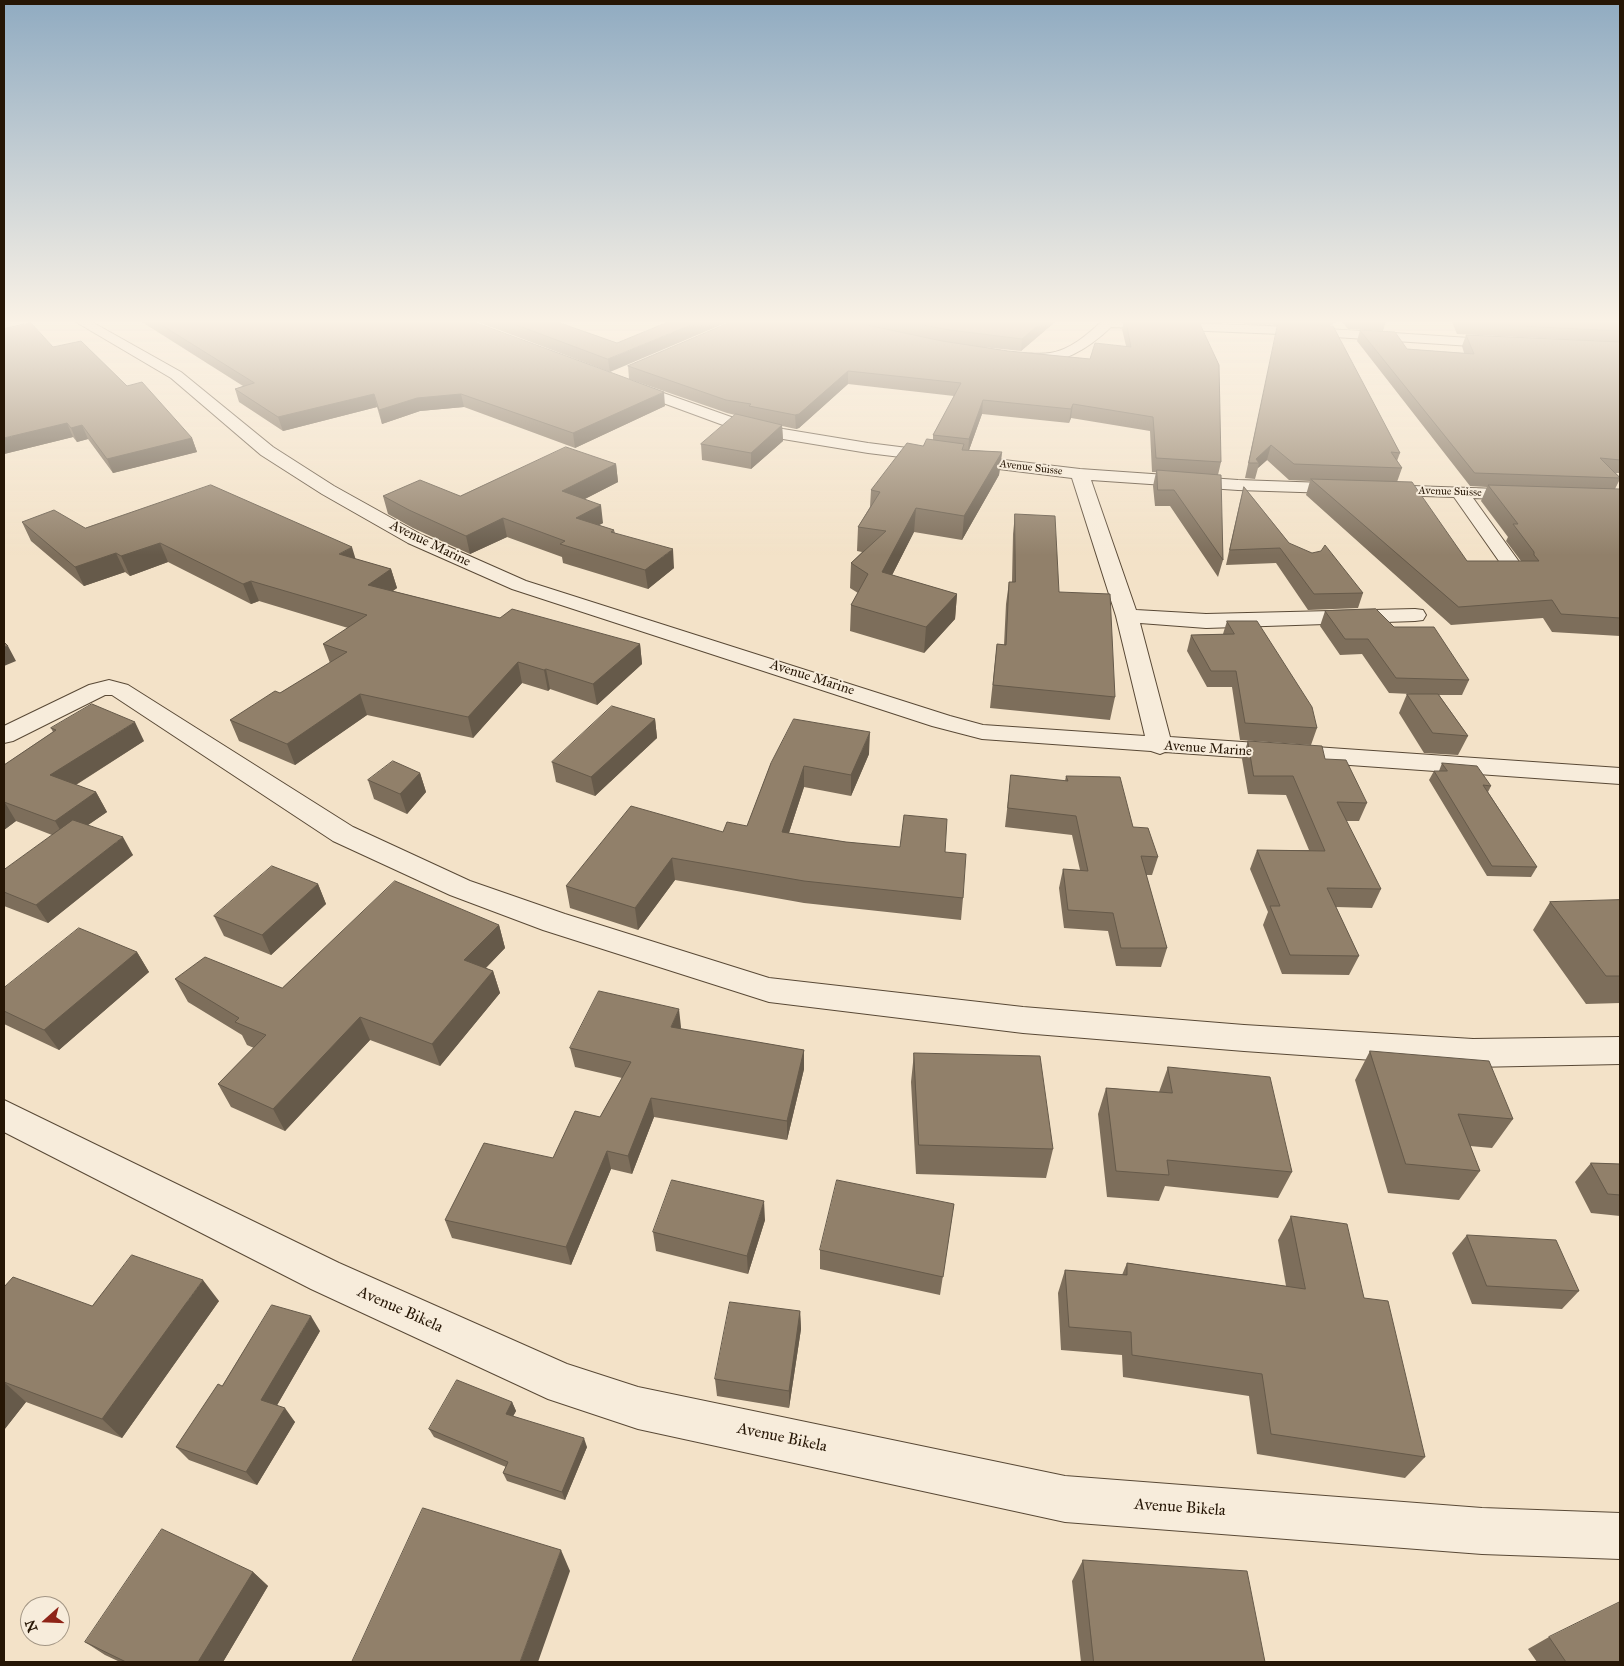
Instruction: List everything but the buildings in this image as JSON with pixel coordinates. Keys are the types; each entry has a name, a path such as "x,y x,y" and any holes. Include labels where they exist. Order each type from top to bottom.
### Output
{"street":[{"name":"Avenue Marine","path":"205,400 267,451 328,490 414,539 519,585 941,721 982,732 1160,746 1620,776"},
{"name":"Avenue Suisse","path":"667,400 729,422 783,434 877,449 1080,474 1238,485 1535,495"},
{"path":"1080,474 1127,616 1160,746"},
{"path":"1238,485 1250,500"},
{"path":"1460,492 1516,570"},
{"path":"1127,616 1216,621 1415,615"},
{"path":"4,736 97,690 109,687 120,690 343,834 460,888 554,922 768,990 1022,1020 1254,1039 1472,1054 1620,1051"},
{"name":"Avenue Bikela","path":"4,1115 325,1276 563,1384 638,1408 1065,1499 1482,1530 1620,1536"}]}
